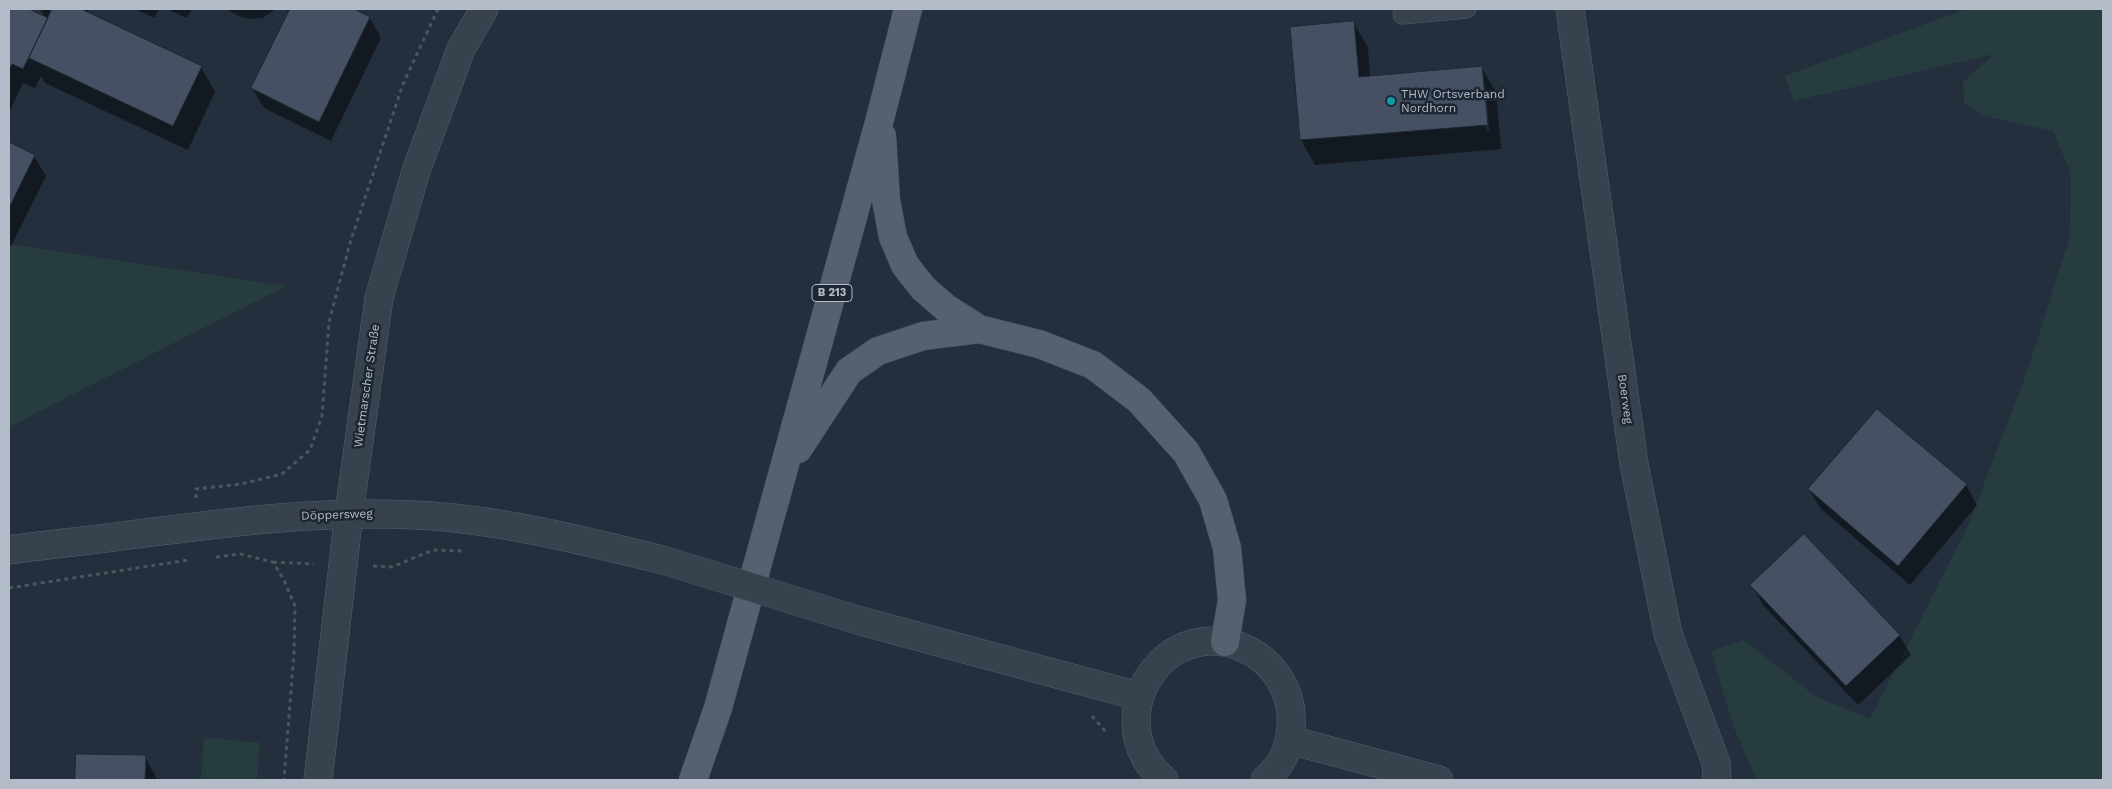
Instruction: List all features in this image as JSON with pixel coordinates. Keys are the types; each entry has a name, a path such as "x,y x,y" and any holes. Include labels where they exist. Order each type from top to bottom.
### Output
{"main road":[{"path":"892,9 894,64"},
{"name":"B 213","path":"694,780 718,708 784,472 908,9"},
{"path":"881,115 886,200 893,237 905,265 923,288 946,308 979,328 1039,344 1093,365 1139,400 1186,452 1213,500 1228,548 1232,600 1225,642"},
{"path":"784,472 849,371 878,351 923,336 979,328"}],"street":[{"name":"Wietmarscher Straße","path":"318,780 349,513 379,298 416,170 461,49 484,9"},
{"name":"Boerweg","path":"1570,9 1634,464 1668,634 1716,763 1718,780"},
{"name":"Döppersweg","path":"9,550 270,517 349,513 416,515 542,531 663,560 861,621 1138,696"},
{"path":"1164,780 1152,770 1140,748 1135,724 1138,696 1149,674 1169,655 1194,644 1225,642 1247,648 1270,664 1285,686 1293,713 1290,740 1280,762 1265,780"},
{"path":"1290,740 1439,780"}],"lane":[{"path":"1402,15 1467,9"}],"path":[{"path":"200,558 196,489 241,484 282,474 310,450 322,416 329,322 350,243 403,84 438,9"},
{"path":"9,588 200,558 240,554 272,562 392,567 433,550 473,552"},
{"path":"272,562 284,580 295,606 294,653 284,780"}],"green space":[{"path":"1966,9 2103,9 2103,780 1757,780 1734,728 1711,651 1744,640 1815,696 1870,719 1968,526 2028,369 2070,236 2071,173 2053,131 1985,116 1964,103 1963,82 1994,54 1794,101 1785,76"},
{"path":"9,244 286,286 9,427"},
{"path":"204,737 260,743 257,780 201,780"}],"building":[{"path":"9,9 29,9 48,18 23,69 12,64 9,70"},
{"path":"52,9 81,9 202,66 173,126 29,58"},
{"path":"290,9 354,9 370,17 319,122 251,88"},
{"name":"THW Ortsverband Nordhorn","path":"1354,21 1359,77 1482,66 1488,125 1300,140 1290,27"},
{"path":"9,142 35,155 9,208"},
{"path":"1877,409 1967,484 1898,566 1808,489"},
{"path":"1804,534 1900,635 1846,686 1750,585"},
{"path":"76,754 146,755 145,780 75,780"}],"place":[{"name":"THW Ortsverband Nordhorn","path":"1391,101"}]}
